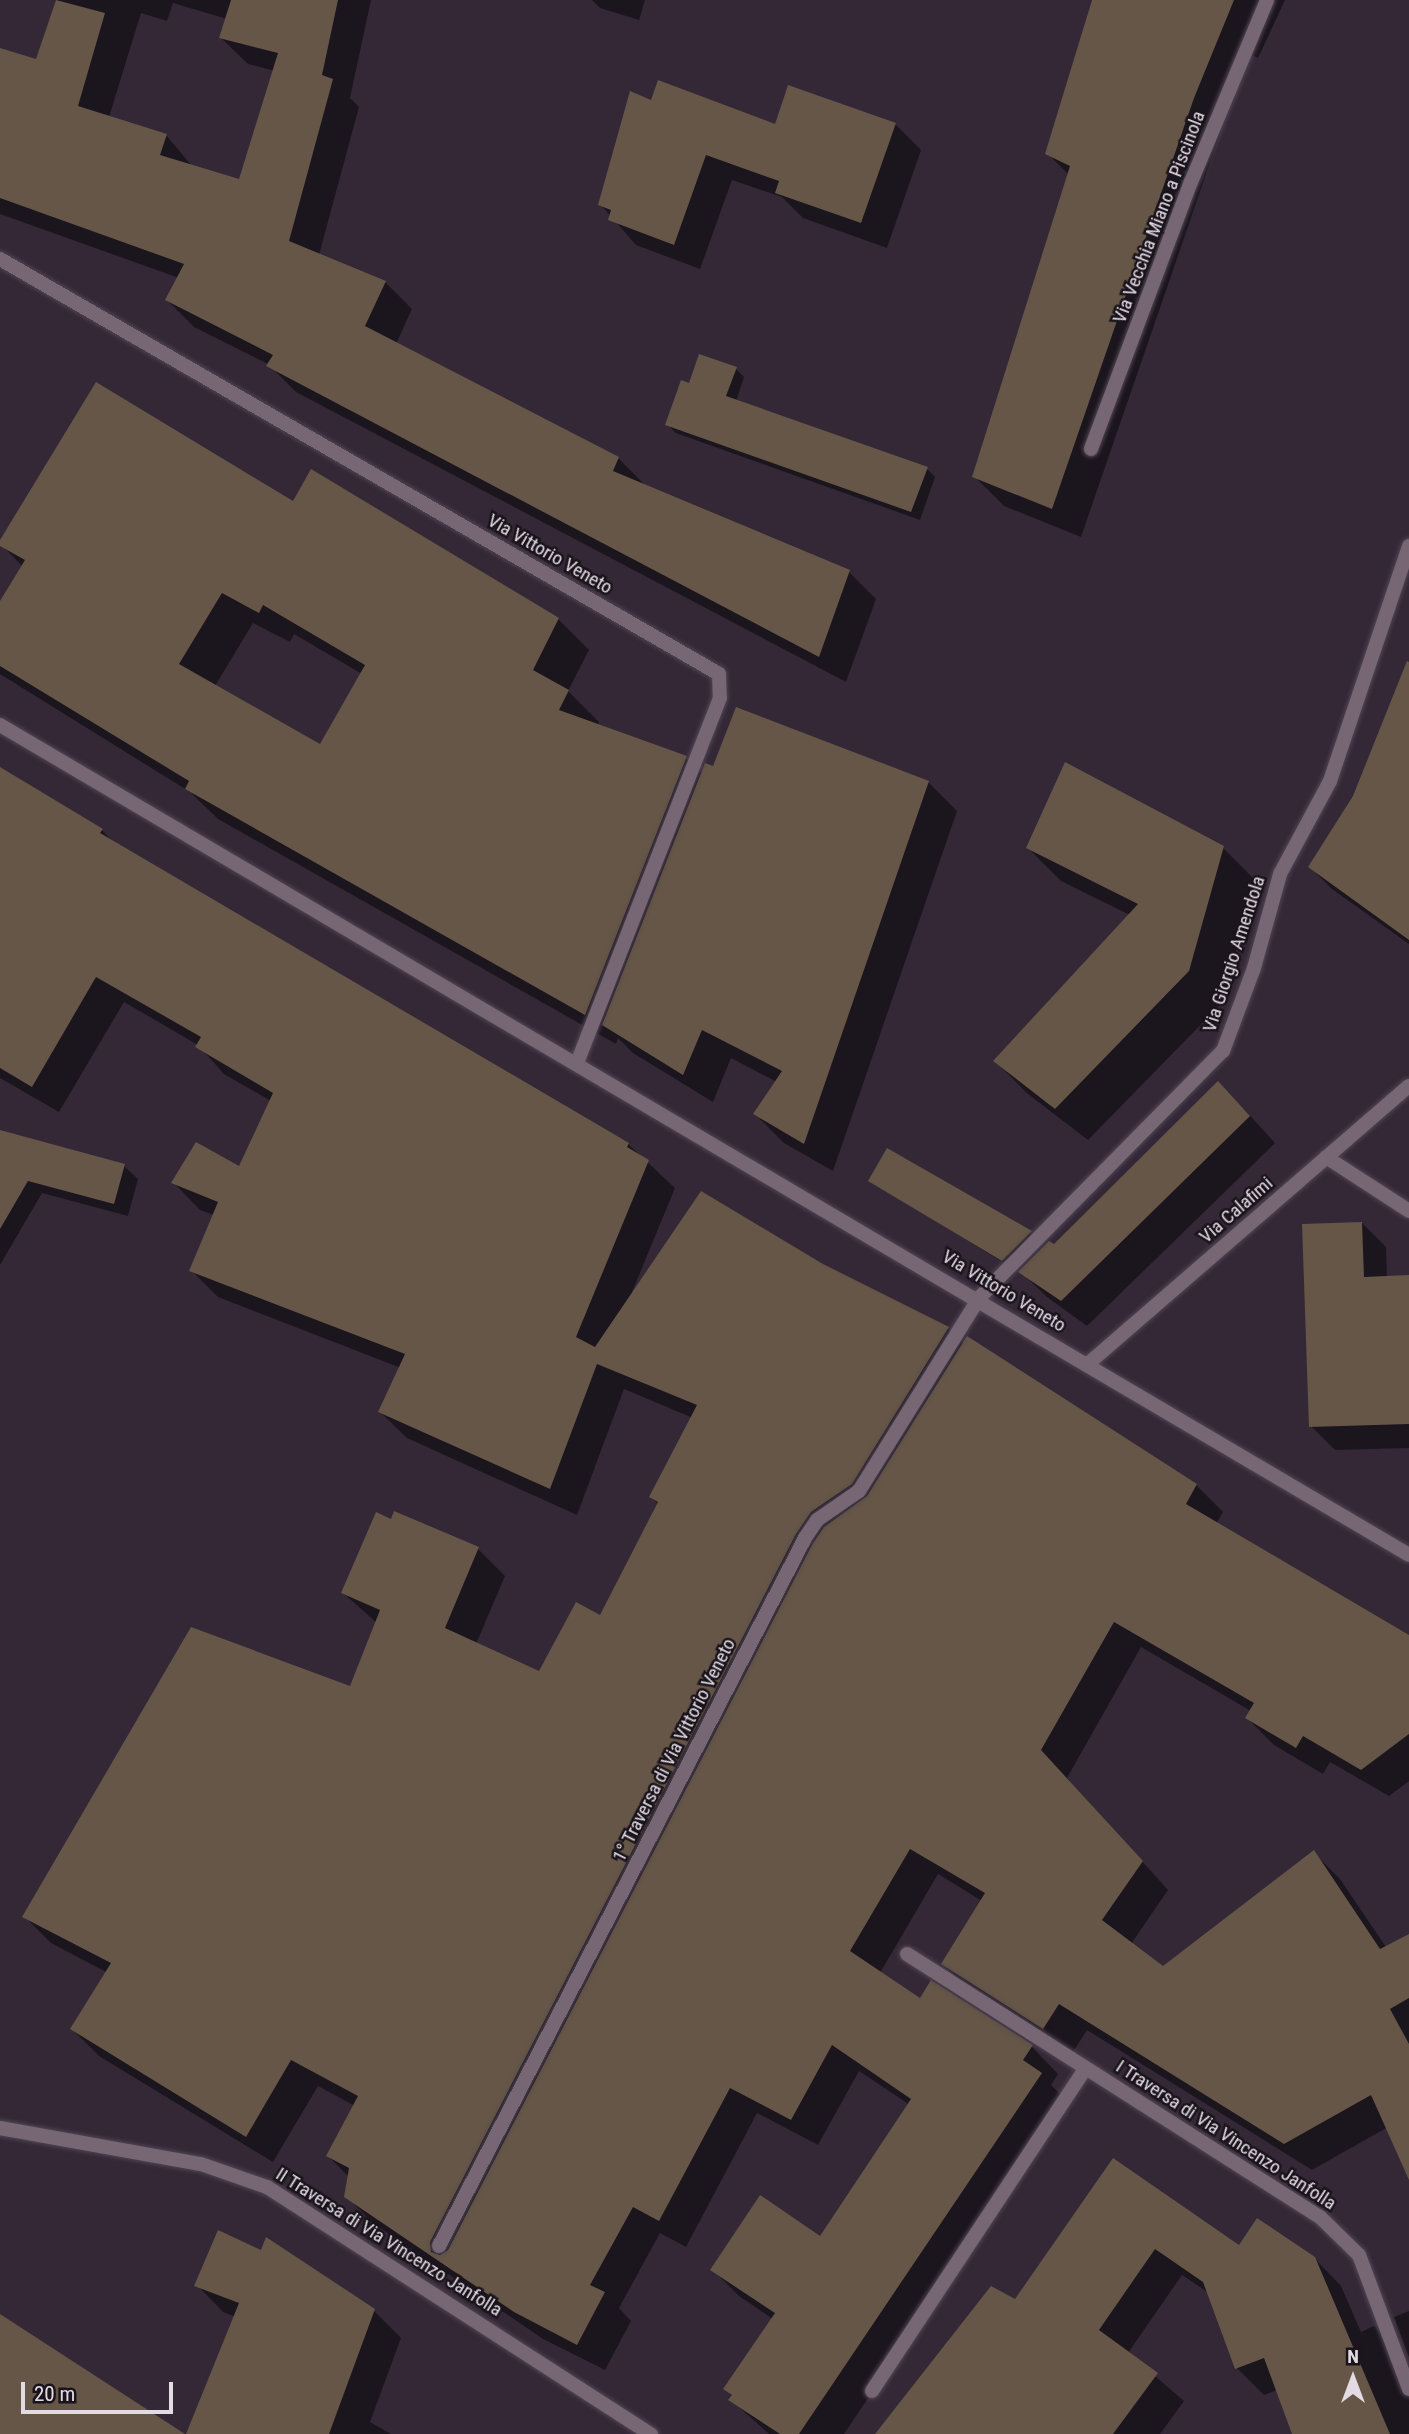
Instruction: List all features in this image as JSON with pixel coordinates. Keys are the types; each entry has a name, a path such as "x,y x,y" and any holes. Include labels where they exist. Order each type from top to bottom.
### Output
{"street":[{"name":"Via Vecchia Miano a Piscinola","path":"1091,449 1191,182 1267,0"},
{"name":"Via Vittorio Veneto","path":"0,259 719,674 723,681 720,698 577,1063"},
{"name":"Via Giorgio Amendola","path":"979,1298 1223,1051 1254,968 1280,874 1330,781 1409,547"},
{"name":"Via Vittorio Veneto","path":"0,725 979,1298 1409,1555"},
{"name":"Via Calafimi","path":"1089,1363 1409,1086"},
{"path":"1326,1157 1409,1210"},
{"name":"1° Traversa di Via Vittorio Veneto","path":"439,2246 805,1538 817,1520 859,1491 979,1298"},
{"name":"I Traversa di Via Vincenzo Janfolla","path":"907,1954 1320,2217 1342,2236 1359,2255 1371,2278 1409,2389"},
{"name":"I Traversa di Via Vincenzo Janfolla","path":"872,2391 1086,2068"},
{"name":"II Traversa di Via Vincenzo Janfolla","path":"0,2127 201,2164 267,2187 651,2434"}],"building":[{"path":"56,0 105,13 78,106 167,134 160,155 239,179 278,53 219,38 231,0 338,0 322,75 333,79 289,241 386,281 365,326 619,457 613,471 850,570 819,657 266,366 273,355 165,300 184,264 0,198 0,48 36,59"},
{"path":"1092,0 1234,0 1194,98 1052,509 972,477 1070,166 1045,154"},
{"path":"658,80 775,124 788,85 896,123 861,223 775,193 779,181 706,155 674,245 608,220 611,210 598,205 630,91 651,100"},
{"path":"699,354 737,367 726,396 928,467 911,512 665,425 681,380 689,383"},
{"path":"96,382 293,501 311,469 559,618 533,670 569,690 559,710 687,756 585,1015 185,789 189,781 0,666 0,601 25,560 0,546 0,540","holes":["222,593 259,613 263,605 365,665 320,744 179,664"]},
{"path":"1407,661 1409,940 1308,867 1353,796"},
{"path":"736,707 929,781 804,1144 753,1114 782,1071 702,1030 683,1075 602,1025 705,763 713,766"},
{"path":"1065,762 1224,846 1189,971 1055,1109 993,1061 1138,904 1026,848"},
{"path":"0,767 103,829 100,833 629,1143 627,1147 649,1160 576,1337 595,1347 701,1191 823,1264 949,1327 852,1484 811,1512 796,1534 430,2242 431,2252 440,2255 448,2250 813,1543 824,1527 867,1496 967,1336 1197,1484 1186,1504 1409,1635 1409,1734 1361,1770 1303,1736 1296,1748 1245,1718 1254,1703 1114,1622 1041,1750 1143,1861 1102,1920 1163,1966 1314,1850 1380,1949 1409,1934 1409,1998 1390,2009 1409,2044 1409,2180 1371,2095 1284,2144 1059,2004 1043,2029 941,1964 985,1893 910,1849 850,1951 920,1998 931,1980 1033,2045 1023,2060 1042,2073 799,2434 780,2434 728,2400 732,2395 723,2389 775,2313 710,2270 760,2195 820,2236 911,2099 832,2045 791,2120 730,2088 659,2221 633,2207 590,2285 605,2292 577,2345 514,2312 344,2197 349,2168 326,2156 358,2096 291,2060 246,2137 70,2029 111,1963 22,1917 191,1627 350,1686 380,1610 341,1593 376,1512 391,1519 394,1511 479,1547 445,1628 539,1671 576,1602 600,1615 658,1502 649,1497 697,1405 597,1364 550,1489 378,1412 405,1354 189,1271 218,1202 171,1183 196,1142 239,1166 273,1093 195,1047 201,1037 96,977 32,1087 0,1068"},
{"path":"1218,1081 1250,1116 1061,1301 1018,1272 1049,1241 1054,1244"},
{"path":"0,1130 125,1164 114,1204 28,1181 0,1229"},
{"path":"887,1148 1032,1231 1002,1261 868,1181"},
{"path":"1362,1222 1364,1277 1409,1275 1409,1424 1309,1427 1302,1224"},
{"path":"1113,2158 1239,2245 1257,2218 1315,2257 1390,2434 1292,2434 1264,2358 1235,2369 1203,2282 1155,2249 1099,2330 1158,2373 1113,2434 875,2434 991,2286 1015,2299"},
{"path":"218,2230 261,2250 266,2237 375,2309 329,2434 186,2434 239,2303 194,2286"},
{"path":"0,2314 185,2434 0,2434"}]}
